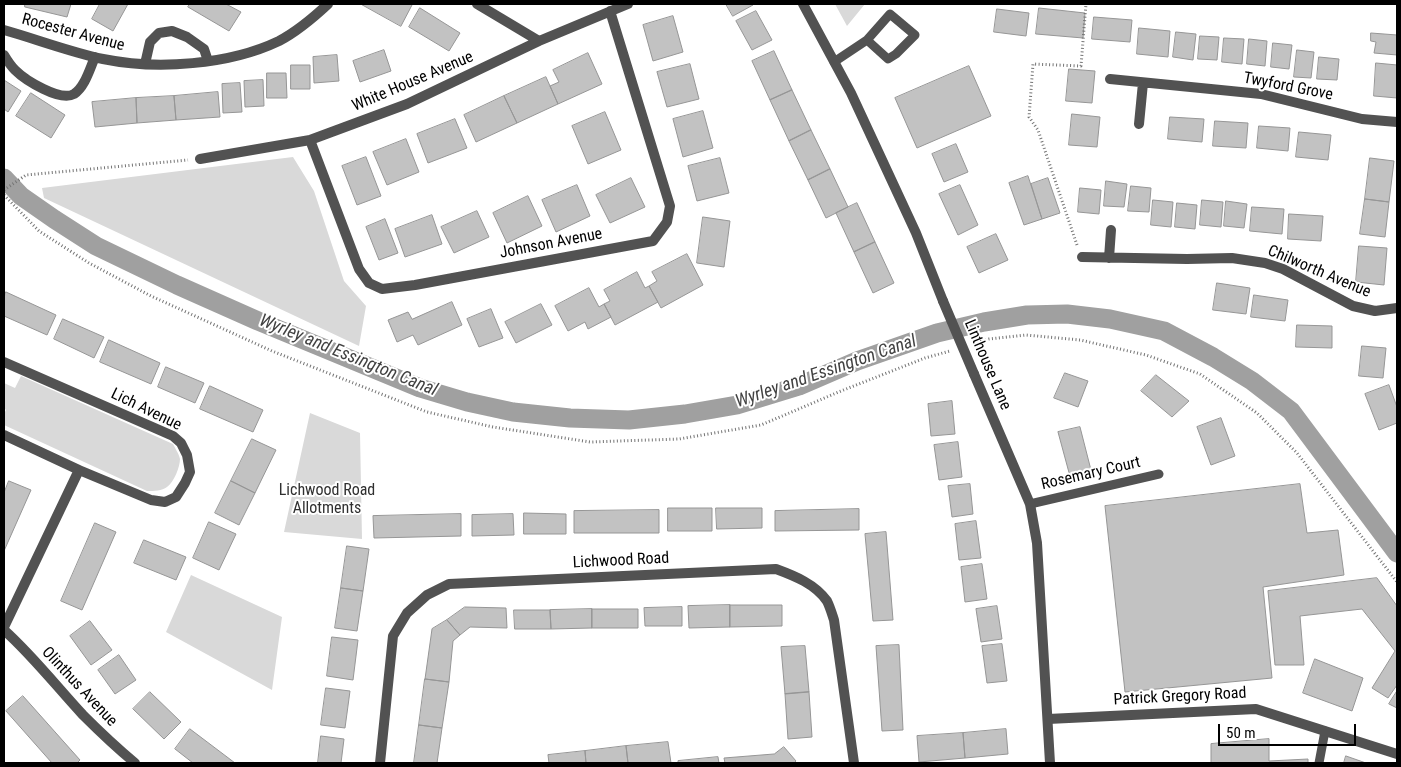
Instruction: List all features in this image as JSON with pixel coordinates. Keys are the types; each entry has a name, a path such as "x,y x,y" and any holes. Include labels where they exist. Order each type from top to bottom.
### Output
{"street":[{"name":"Rocester Avenue","path":"4,30 95,57 130,64 167,64 208,60 251,52 280,40 304,26 328,4"},
{"path":"477,4 539,41"},
{"name":"White House Avenue","path":"200,159 310,140 407,104 539,41 628,4"},
{"name":"Linthouse Lane","path":"803,4 851,93 916,233 1030,504 1036,544 1050,763"},
{"name":"Johnson Avenue","path":"310,140 360,270 369,283 382,289 415,285 653,241 666,222 670,206 610,11"},
{"path":"145,64 150,42 159,33 172,31 188,37 204,49 208,60"},
{"path":"4,54 16,71 48,91 64,96 75,93 84,82 95,57"},
{"name":"Twyford Grove","path":"1110,79 1262,94 1362,118 1397,122"},
{"path":"1140,124 1143,83"},
{"path":"1109,258 1111,230"},
{"name":"Chilworth Avenue","path":"1082,257 1232,258 1265,263 1282,269 1353,306 1375,311 1397,308"},
{"name":"Lich Avenue","path":"4,362 172,436 181,444 190,472 176,496 165,502 151,500 79,470 4,435"},
{"path":"4,629 79,470"},
{"name":"Lichwood Road","path":"380,763 392,636 407,612 427,595 449,584 776,569 799,578 815,589 827,602 834,620 854,763"},
{"name":"Olinthus Avenue","path":"4,629 83,715 111,743 135,763"},
{"name":"Patrick Gregory Road","path":"1048,719 1256,709 1397,754"}],"lane":[{"path":"834,62 867,40 890,14 915,35 896,54 888,59 867,40"},
{"name":"Rosemary Court","path":"1030,504 1158,474"},
{"path":"1319,763 1325,731"}],"path":[{"path":"1082,257 1038,130 1030,117 1033,64 1081,66 1086,4"},
{"path":"4,190 26,175 200,159"},
{"path":"4,196 39,231 89,263 151,296 272,351 426,412 493,428 590,442 678,440 761,425 925,358 956,349"},
{"path":"973,344 990,339 1026,335 1080,340 1146,355 1200,374 1257,413 1297,453 1397,582"}],"green space":[{"path":"835,4 865,4 847,26"},
{"path":"293,157 314,191 344,281 366,306 359,346 44,198 42,188"},
{"path":"21,376 173,444 180,462 172,482 163,489 147,491 4,425 6,410 4,408 4,383 15,388"},
{"name":"Lichwood Road Allotments","path":"310,413 360,433 362,539 284,532"},
{"path":"191,575 282,617 272,690 166,632"}],"building":[{"path":"25,4 71,4 67,17 25,7"},
{"path":"100,4 128,4 113,31 92,19"},
{"path":"190,4 226,4 241,12 229,31 188,7"},
{"path":"361,4 410,4 412,5 401,26"},
{"path":"726,4 752,4 753,5 733,16"},
{"path":"420,8 460,33 449,51 409,27"},
{"path":"1039,8 1085,13 1083,38 1036,34"},
{"path":"997,9 1029,13 1026,36 994,32"},
{"path":"756,11 772,40 752,50 736,21"},
{"path":"673,16 683,52 653,61 643,25"},
{"path":"1094,17 1132,20 1130,42 1092,39"},
{"path":"1139,28 1170,31 1168,57 1137,54"},
{"path":"1176,32 1196,34 1193,60 1173,57"},
{"path":"1371,33 1397,35 1397,55 1374,53 1376,42 1371,41"},
{"path":"1200,36 1219,37 1217,60 1198,59"},
{"path":"1224,38 1244,39 1242,64 1222,62"},
{"path":"1249,39 1267,41 1265,66 1247,64"},
{"path":"1273,43 1292,45 1289,69 1271,67"},
{"path":"384,50 391,71 360,82 353,61"},
{"path":"1297,50 1314,52 1311,78 1294,77"},
{"path":"774,51 792,90 770,100 752,61"},
{"path":"588,53 602,84 558,104 550,86 559,82 553,70"},
{"path":"337,55 339,81 314,83 313,57"},
{"path":"1319,57 1339,59 1337,80 1317,79"},
{"path":"1376,63 1397,65 1397,98 1374,96"},
{"path":"690,64 699,99 667,107 657,72"},
{"path":"291,65 310,65 310,89 291,89"},
{"path":"969,66 991,116 917,148 895,98"},
{"path":"1069,69 1095,71 1092,103 1066,101"},
{"path":"267,73 286,73 287,98 267,98"},
{"path":"546,77 558,104 517,123 504,96"},
{"path":"4,80 21,91 8,112 4,109"},
{"path":"263,80 264,106 245,107 244,81"},
{"path":"240,83 242,112 223,113 222,84"},
{"path":"792,90 811,130 789,141 770,100"},
{"path":"218,92 220,117 176,120 174,96"},
{"path":"31,93 65,115 51,138 16,116"},
{"path":"174,96 176,120 137,123 136,98"},
{"path":"504,96 517,123 476,142 464,115"},
{"path":"136,98 137,123 95,127 92,102"},
{"path":"703,111 713,148 683,157 673,119"},
{"path":"605,112 621,150 588,164 572,126"},
{"path":"1072,114 1100,117 1097,147 1069,145"},
{"path":"1170,117 1204,119 1202,142 1168,139"},
{"path":"455,119 467,148 428,163 417,134"},
{"path":"1215,121 1248,123 1246,148 1213,146"},
{"path":"1259,126 1290,128 1288,151 1257,148"},
{"path":"811,130 830,169 808,180 789,141"},
{"path":"1299,132 1331,135 1328,160 1296,157"},
{"path":"406,139 419,172 387,185 373,152"},
{"path":"956,144 968,172 944,182 932,154"},
{"path":"366,157 381,196 357,205 342,166"},
{"path":"720,158 729,193 697,201 688,166"},
{"path":"1370,158 1394,161 1389,202 1365,199"},
{"path":"830,169 848,207 826,218 808,180"},
{"path":"1028,176 1042,219 1024,225 1009,183"},
{"path":"631,178 645,207 610,223 596,195"},
{"path":"1048,178 1060,213 1042,219 1031,184"},
{"path":"1106,181 1127,184 1124,207 1104,206"},
{"path":"577,185 590,216 556,232 542,200"},
{"path":"960,185 978,225 958,235 939,194"},
{"path":"1131,186 1151,188 1149,212 1128,211"},
{"path":"1080,188 1101,190 1099,214 1078,212"},
{"path":"528,196 542,226 507,243 493,213"},
{"path":"1365,199 1389,202 1385,237 1360,234"},
{"path":"1153,200 1173,202 1171,227 1151,225"},
{"path":"1202,200 1223,202 1221,227 1200,225"},
{"path":"1226,201 1247,204 1244,228 1224,226"},
{"path":"857,203 875,242 854,252 836,213"},
{"path":"1177,203 1197,205 1195,229 1175,227"},
{"path":"1252,207 1284,209 1282,234 1250,231"},
{"path":"477,211 489,237 454,253 441,227"},
{"path":"1289,214 1323,216 1321,241 1288,239"},
{"path":"432,215 442,244 405,257 395,229"},
{"path":"703,217 730,221 724,267 697,263"},
{"path":"385,219 398,253 379,260 366,227"},
{"path":"996,234 1008,260 979,273 967,247"},
{"path":"875,242 894,283 873,293 854,252"},
{"path":"1359,246 1387,248 1384,285 1356,282"},
{"path":"687,254 703,285 661,308 649,286 657,281 652,272"},
{"path":"637,272 645,288 649,286 658,302 615,325 604,304 610,301 604,290"},
{"path":"1217,283 1250,288 1246,314 1213,310"},
{"path":"589,288 599,307 604,304 611,317 588,329 585,322 568,331 555,306"},
{"path":"6,292 56,315 47,335 4,316"},
{"path":"1254,295 1288,300 1285,321 1251,317"},
{"path":"452,302 462,325 418,345 413,335 397,342 388,320 408,312 412,319"},
{"path":"541,304 552,325 516,343 505,322"},
{"path":"491,309 503,338 479,347 467,319"},
{"path":"63,319 104,337 94,358 54,339"},
{"path":"1297,325 1332,326 1332,348 1296,347"},
{"path":"109,340 160,363 151,384 100,362"},
{"path":"1362,346 1386,348 1383,378 1359,376"},
{"path":"166,367 204,383 195,403 158,387"},
{"path":"1065,373 1088,381 1078,407 1054,398"},
{"path":"1156,375 1189,401 1172,417 1141,391"},
{"path":"1389,385 1397,407 1397,423 1379,430 1365,394"},
{"path":"210,386 263,410 253,432 200,409"},
{"path":"952,401 955,434 931,436 928,404"},
{"path":"1221,418 1235,456 1211,465 1197,427"},
{"path":"1080,427 1092,474 1071,480 1058,432"},
{"path":"252,439 276,450 255,493 231,481"},
{"path":"958,442 962,477 939,480 934,445"},
{"path":"9,481 31,490 4,551 4,493"},
{"path":"231,481 255,493 239,525 215,513"},
{"path":"970,484 973,514 952,517 948,486"},
{"path":"1300,484 1307,533 1338,530 1344,575 1263,587 1272,678 1125,692 1105,506"},
{"path":"668,508 712,508 712,531 668,531"},
{"path":"716,508 762,508 762,528 717,529"},
{"path":"859,509 859,530 775,531 775,511"},
{"path":"659,510 659,533 574,533 574,511"},
{"path":"524,513 566,514 566,534 524,534"},
{"path":"461,514 461,536 374,538 373,516"},
{"path":"513,514 514,535 472,536 472,515"},
{"path":"976,521 981,558 959,560 955,524"},
{"path":"209,522 236,534 219,570 193,558"},
{"path":"95,523 116,532 82,610 61,601"},
{"path":"886,532 893,620 873,621 865,534"},
{"path":"144,540 186,557 176,580 134,563"},
{"path":"347,546 369,549 363,591 341,588"},
{"path":"982,564 987,599 965,602 961,567"},
{"path":"1377,578 1397,606 1397,685 1388,698 1372,688 1395,651 1362,609 1300,616 1304,665 1275,665 1268,591"},
{"path":"341,588 363,591 357,631 335,628"},
{"path":"730,605 730,627 689,628 688,606"},
{"path":"730,605 782,605 782,626 730,627"},
{"path":"997,606 1002,639 981,642 976,609"},
{"path":"465,607 506,608 507,628 470,627 460,635 447,620"},
{"path":"682,607 682,626 645,626 644,608"},
{"path":"592,609 638,609 638,628 592,628"},
{"path":"592,609 592,628 551,629 550,610"},
{"path":"514,610 550,610 551,629 515,629"},
{"path":"447,620 460,635 453,641 449,682 425,679 432,629"},
{"path":"90,621 112,650 91,665 70,636"},
{"path":"332,637 358,640 353,680 327,676"},
{"path":"1002,644 1007,681 987,683 982,646"},
{"path":"899,645 903,730 882,731 876,646"},
{"path":"805,646 809,692 785,694 781,647"},
{"path":"119,655 136,680 115,694 98,670"},
{"path":"1315,659 1363,678 1352,711 1303,693"},
{"path":"425,679 449,682 442,728 419,725"},
{"path":"326,688 350,691 345,728 321,725"},
{"path":"1397,691 1397,708 1389,704"},
{"path":"150,692 181,722 164,739 133,709"},
{"path":"809,692 812,737 788,739 785,694"},
{"path":"23,696 80,760 77,763 52,763 6,711"},
{"path":"419,725 442,728 437,763 414,763"},
{"path":"190,729 235,763 193,763 175,749"},
{"path":"1006,729 1008,754 965,758 963,733"},
{"path":"963,733 965,758 919,762 917,736"},
{"path":"321,736 344,739 341,763 318,763"},
{"path":"1269,739 1269,761 1308,759 1308,763 1211,763 1211,744"},
{"path":"668,742 671,763 628,763 626,746"},
{"path":"626,746 628,763 586,763 585,751"},
{"path":"784,747 796,761 794,763 725,763 724,758 774,754"},
{"path":"585,751 586,763 549,763 548,755"},
{"path":"1346,756 1366,763 1344,763"},
{"path":"718,757 719,763 678,763 678,761"}],"waterway":[{"name":"Wyrley and Essington Canal","path":"4,178 21,196 96,246 177,285 258,321 420,388 467,402 513,412 570,418 629,420 685,414 737,405 799,386 857,361 937,333 984,322 1027,315 1067,314 1110,319 1164,331 1213,357 1252,381 1291,411 1397,553"}]}
